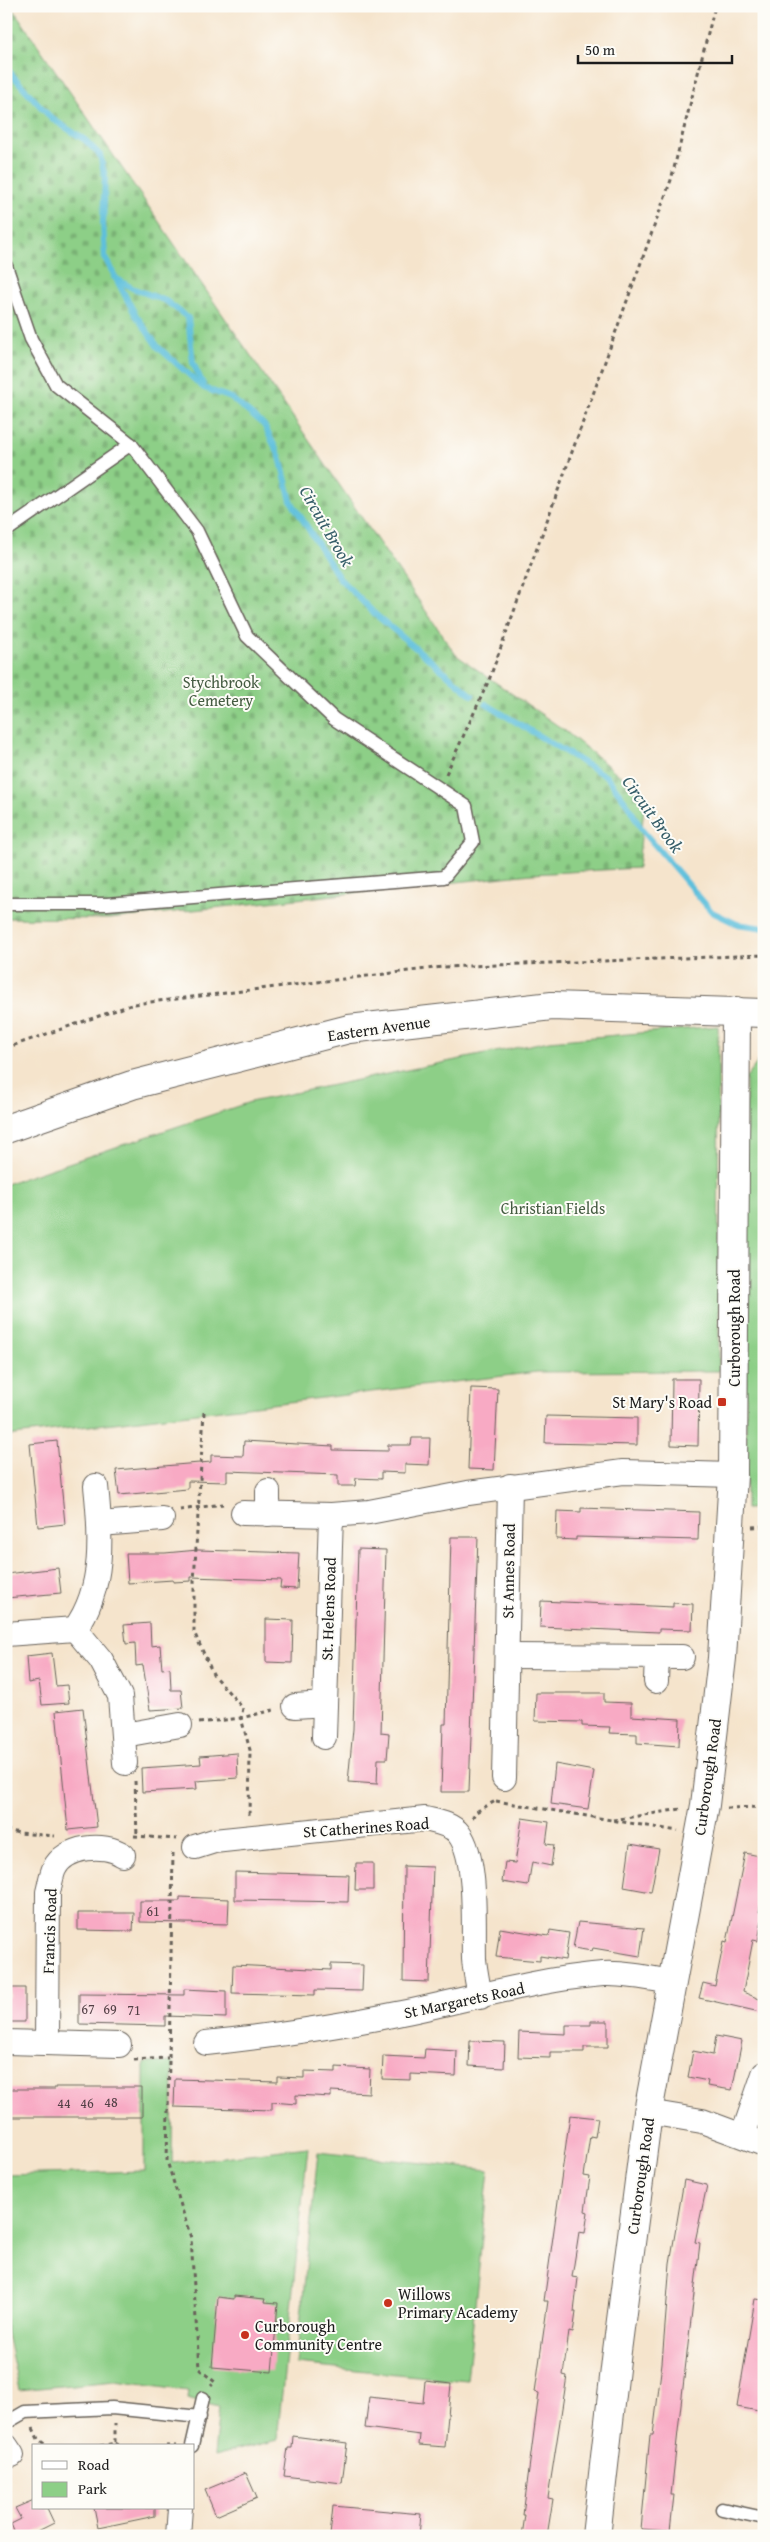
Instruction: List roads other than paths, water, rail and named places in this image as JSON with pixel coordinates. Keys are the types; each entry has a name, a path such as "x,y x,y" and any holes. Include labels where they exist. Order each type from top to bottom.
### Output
{"main road":[{"name":"Eastern Avenue","path":"6,1128 132,1085 349,1029 552,1006 764,1012"},
{"name":"Curborough Road","path":"596,2536 616,2351 648,2112 699,1834 722,1658 733,1475 736,1011"}],"street":[{"path":"243,1513 268,1503 331,1514 369,1512 510,1486 623,1472 733,1475"},
{"path":"6,1634 75,1629 86,1614 94,1588 100,1552 100,1524 96,1486"},
{"name":"St Annes Road","path":"509,1769 507,1656 510,1486"},
{"name":"St. Helens Road","path":"324,1737 331,1514"},
{"path":"100,1524 162,1519"},
{"path":"75,1629 101,1660 120,1696 125,1763"},
{"path":"507,1656 682,1657"},
{"path":"656,1680 657,1657"},
{"path":"295,1706 325,1704"},
{"path":"124,1736 180,1725"},
{"name":"St Catherines Road","path":"196,1847 214,1841 425,1820 444,1824 459,1834 466,1849 474,1887 474,1961 480,1997"},
{"name":"Francis Road","path":"47,2043 48,1892 53,1870 60,1860 74,1852 88,1848 113,1848 123,1855"},
{"name":"St Margarets Road","path":"206,2043 256,2030 394,2015 561,1980 604,1974 636,1976 671,1982"},
{"path":"6,2042 119,2045"},
{"path":"648,2112 702,2121 753,2139 764,2074"},
{"path":"178,2536 180,2510"}],"lane":[{"path":"6,266 31,339 56,385 131,444 198,531 247,636 334,719 466,806 473,842 444,877 107,904 6,904"},
{"path":"6,531 131,444"},
{"path":"193,2444 203,2398"},
{"path":"6,2423 25,2412 112,2408 200,2417"},
{"path":"722,2509 764,2518"}],"waterway":[{"name":"Circuit Brook","path":"6,68 51,118 85,140 100,155 105,177 103,223 105,258 135,314 158,347 204,388 231,398 264,425 280,457 291,501 339,578 376,615 472,695"},
{"path":"114,277 132,288 166,301 188,318 193,363 203,384"},
{"name":"Circuit Brook","path":"486,704 607,777 628,805 642,830 712,912 737,924 764,928"}],"place":[{"name":"St Mary's Road","path":"722,1402"},
{"name":"Willows Primary Academy","path":"388,2303"},
{"name":"Curborough Community Centre","path":"245,2335"}],"park label":[{"name":"Stychbrook Cemetery","path":"221,691"},
{"name":"Christian Fields","path":"553,1208"}]}
